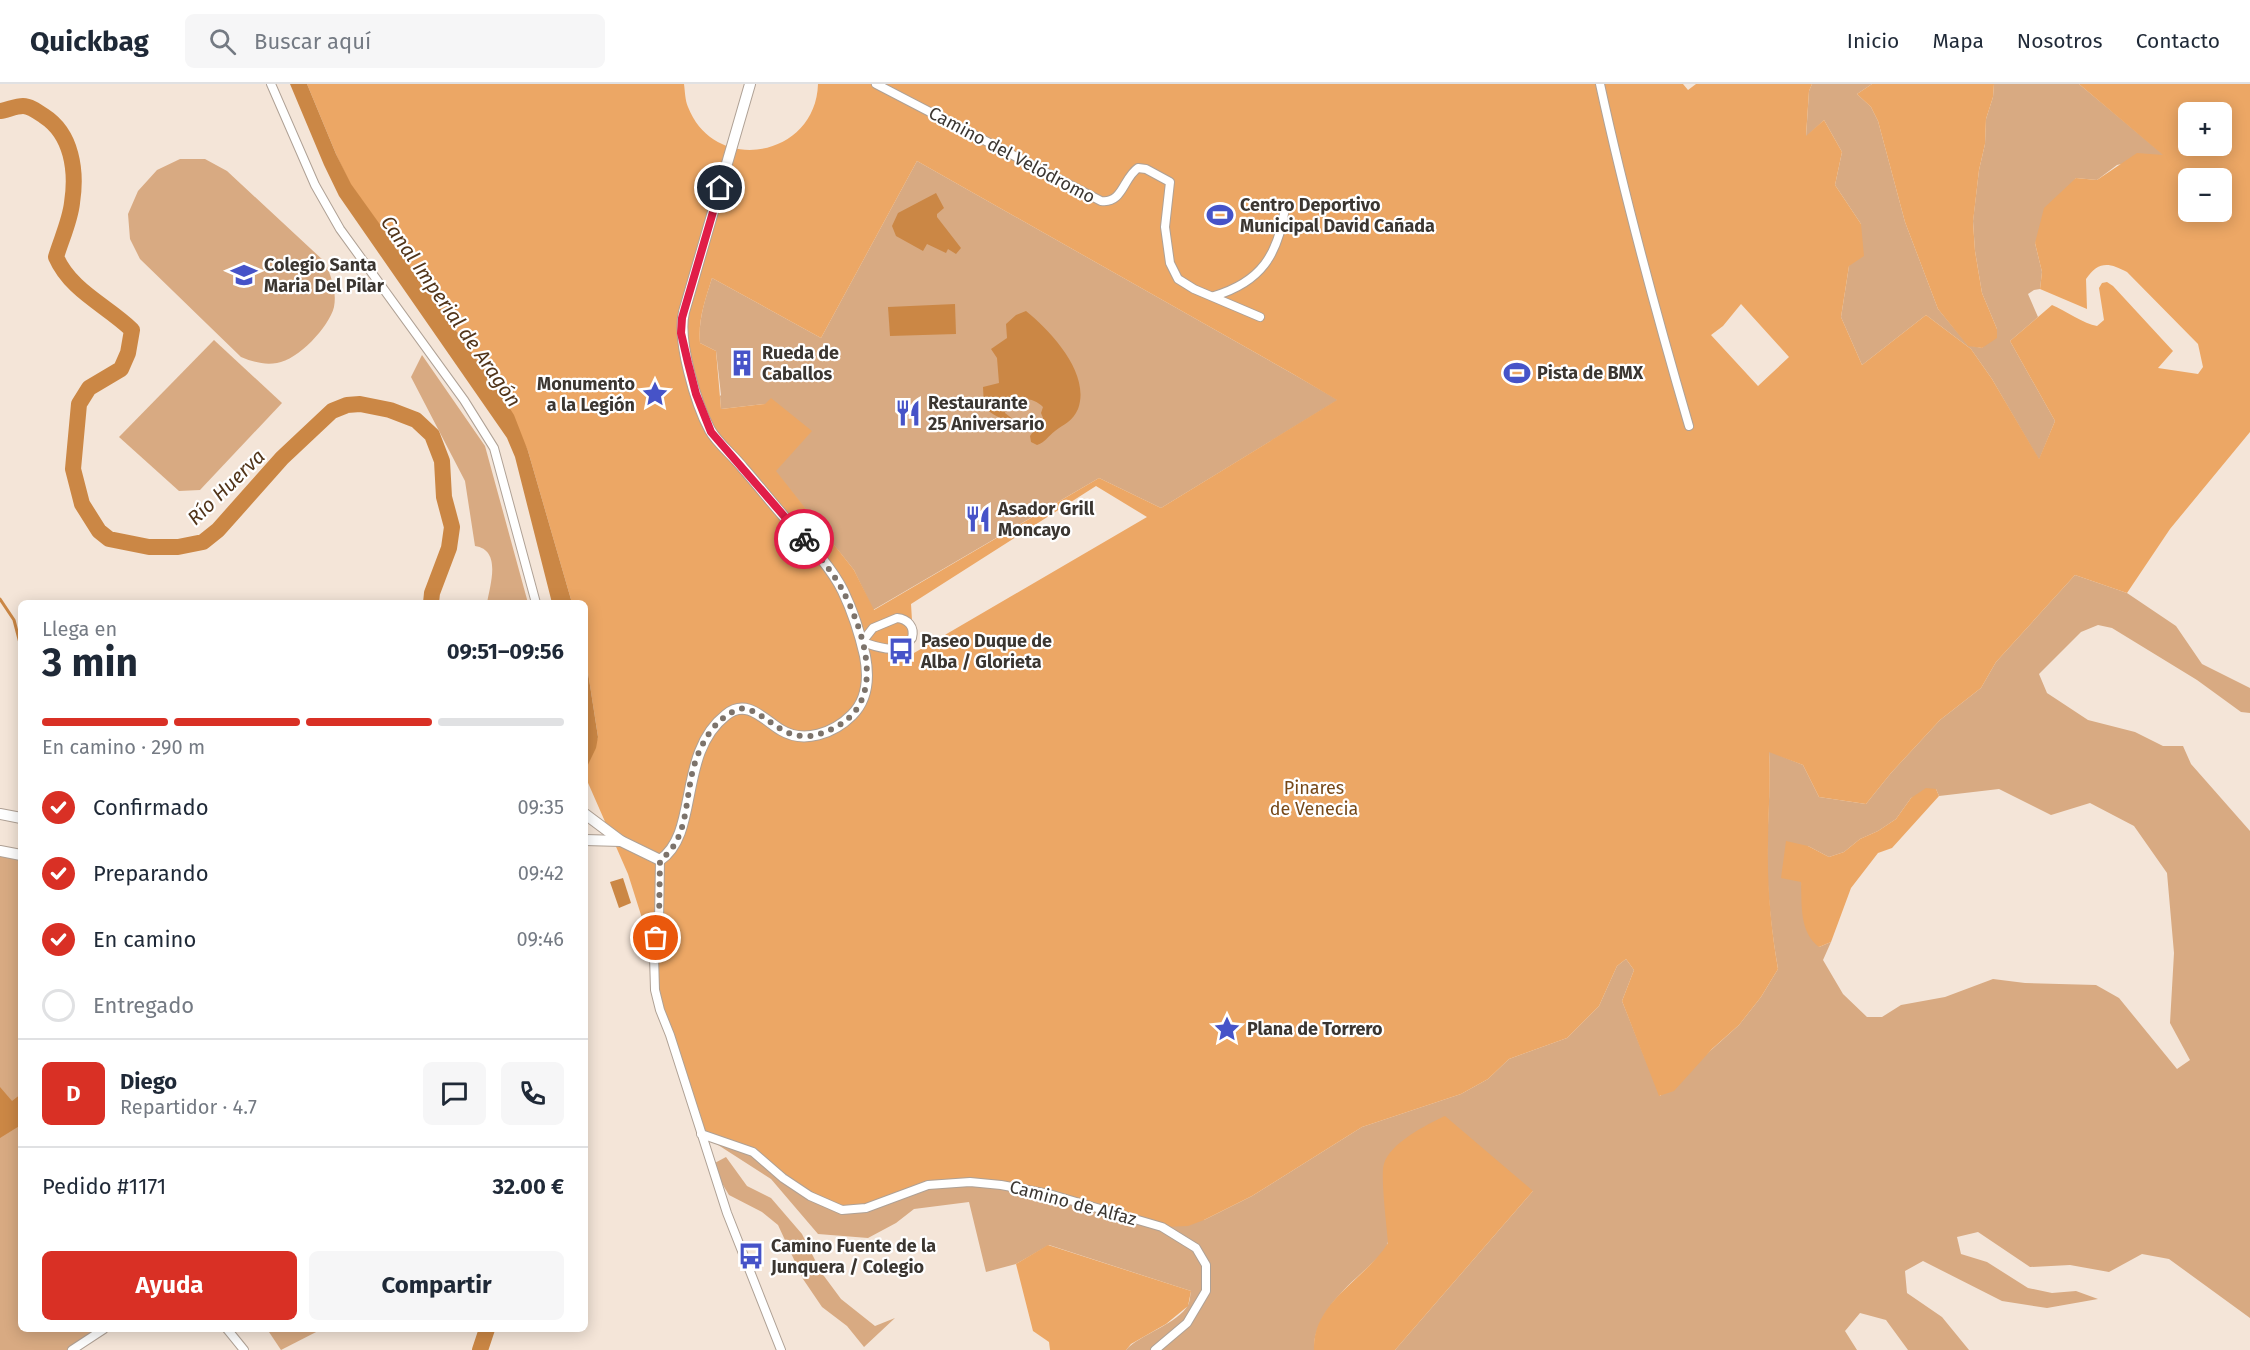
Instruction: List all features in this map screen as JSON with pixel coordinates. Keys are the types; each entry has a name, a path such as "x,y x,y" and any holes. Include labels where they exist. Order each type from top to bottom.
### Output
{"street":[{"path":"272,84 315,185 340,229 464,400 489,440 500,467 535,600"},
{"path":"750,84 684,312 682,337 696,394 711,432 820,558 842,589 862,642 867,674 865,695 852,715 833,729 810,736 792,735 782,731 759,714 744,708 727,714 718,722 703,744 694,766 680,834 672,850 660,860 659,921 654,956 655,990 660,1010 727,1213 781,1350"},
{"name":"Camino del Velódromo","path":"876,84 1101,201 1109,201 1118,196 1131,173 1138,168 1150,171 1170,182 1165,227 1170,263 1178,279 1194,289 1213,296"},
{"path":"1600,84 1618,166 1664,344 1689,426"},
{"path":"1213,296 1232,290 1249,280 1268,262 1281,234 1285,208"},
{"path":"1213,296 1260,317"},
{"path":"900,618 910,625 913,636 910,642 894,649 881,648 862,642 873,628 900,618"},
{"path":"856,623 873,628"},
{"path":"0,814 18,817"},
{"path":"588,816 621,841 660,860"},
{"path":"588,840 621,841"},
{"path":"0,851 18,854"},
{"name":"Camino de Alfaz","path":"701,1134 753,1152 783,1178 810,1196 842,1210 866,1208 928,1185 970,1182 1049,1194 1162,1227 1196,1248 1206,1265 1206,1291 1187,1323 1155,1350"},
{"path":"72,1350 99,1332"},
{"path":"229,1332 244,1350"}],"shaded area":[{"name":"Canal Imperial de Aragón","path":"290,84 307,84 351,184 514,415 528,451 571,600 551,600 515,457 507,438 339,196"},
{"path":"1812,84 1872,84 1857,94 1871,107 1878,121 1905,222 1938,309 1968,345 1982,348 1997,329 1982,293 1973,221 1979,170 1985,144 1986,119 1993,97 1994,84 2079,84 2164,155 2117,165 2097,180 2076,178 2035,243 2042,272 2040,289 2028,294 2038,317 2010,341 2055,421 2039,460 1992,379 1971,349 1926,315 1862,365 1841,317 1849,266 1861,224 1835,185 1842,152 1824,120 1806,137 1809,91"},
{"path":"180,159 205,159 227,171 325,262 334,289 335,301 331,315 312,341 285,361 272,364 259,363 241,357 140,259 130,239 128,214 138,191 157,170"},
{"path":"917,161 1338,400 1161,508 1099,478 873,610 854,570 775,471 811,431 765,404 721,409 716,351 700,343 700,326 712,278 821,338"},
{"path":"936,193 944,208 937,214 937,217 961,248 956,254 948,249 946,253 927,244 923,251 896,236 892,226 898,213"},
{"path":"955,304 956,334 890,336 888,307"},
{"path":"1026,311 1066,354 1079,382 1081,396 1074,417 1037,445 1031,442 1030,436 1043,418 1041,413 1043,407 1039,403 1025,399 1006,406 1005,413 1014,420 1012,426 984,407 983,387 999,383 997,358 991,349 1007,338 1006,324 1016,315"},
{"path":"214,340 282,403 200,490 179,491 119,437"},
{"path":"422,355 485,446 527,600 488,600 492,578 491,561 489,554 475,546 465,481 411,377"},
{"path":"2075,575 2127,593 2176,626 2202,664 2250,688 2250,713 2241,712 2197,680 2112,628 2098,625 2081,632 2039,674 2047,693 2088,720 2135,732 2163,746 2183,746 2191,764 2250,831 2250,1318 2169,1259 2142,1254 2109,1272 2070,1265 2030,1267 1978,1232 1957,1237 1961,1254 1987,1262 2028,1288 2052,1293 2076,1291 2098,1299 2047,1308 2002,1301 1923,1261 1905,1271 1907,1293 1942,1317 1969,1350 1908,1350 1886,1320 1860,1313 1845,1331 1857,1350 1395,1350 1533,1191 1387,1223 1387,1246 1332,1304 1319,1326 1314,1350 1126,1350 1132,1344 1176,1318 1189,1304 1191,1291 1049,1245 1016,1264 986,1272 969,1202 914,1209 896,1223 868,1238 818,1234 771,1179 701,1134 928,1185 970,1182 1204,1220 1252,1196 1362,1127 1461,1094 1488,1079 1509,1059 1567,1038 1599,1006 1617,966 1626,959 1634,970 1622,1001 1660,1096 1739,1025 1761,997 1778,969 1768,876 1769,751 1803,765 1819,797 1866,804 1940,720 1981,688 1996,662","holes":["1936,789 1939,796 1999,789 2051,815 2090,803 2134,826 2167,873 2174,953 2170,1023 2190,1060 2177,1069 2119,998 2096,985 2025,983 1993,979 1945,997 1901,1005 1882,1017 1867,1017 1843,994 1823,960 1831,942 1819,947 1801,882 1808,846 1829,857 1844,852 1860,839 1896,819 1911,798"]},
{"path":"588,672 598,737 596,748 588,765"},
{"path":"0,853 18,856 18,1332 96,1332 69,1350 0,1350"},
{"path":"623,878 631,903 619,908 610,882"},
{"path":"0,1087 12,1101 18,1096 18,1127 0,1138"},
{"path":"726,1157 747,1186 771,1198 802,1234 821,1272 841,1299 875,1326 895,1318 864,1347 847,1326 822,1307 803,1279 778,1225 762,1212 729,1195 711,1165"},
{"path":"269,1332 316,1332 281,1350"}],"green space":[{"name":"Pinares de Venecia","path":"307,84 684,84 688,107 701,129 719,143 740,149 762,149 783,142 801,128 813,109 818,84 1683,84 1688,90 1696,84 1812,84 1809,91 1806,136 1824,120 1842,152 1835,185 1861,224 1864,256 1849,266 1841,317 1862,365 1926,315 1971,349 1992,379 2039,459 2055,421 2010,341 2052,305 2097,326 2104,320 2099,288 2102,283 2107,282 2173,351 2158,368 2198,374 2203,367 2198,344 2127,272 2121,269 2104,265 2090,273 2086,279 2087,309 2040,289 2042,272 2035,243 2044,208 2076,178 2097,180 2137,153 2163,155 2079,84 2250,84 2250,432 2170,529 2127,593 2075,575 1996,662 1981,688 1940,720 1866,804 1819,797 1803,765 1769,752 1768,875 1771,923 1778,969 1761,997 1739,1025 1712,1049 1674,1091 1659,1096 1622,1001 1634,970 1626,959 1617,966 1599,1006 1567,1038 1509,1059 1488,1079 1461,1094 1362,1127 1252,1196 1188,1226 1162,1227 1001,1185 928,1185 866,1207 842,1210 810,1196 753,1152 701,1134 660,1010 654,956 628,874 588,783 588,763 598,737 588,672 588,600 571,600 528,451 495,385 350,184","holes":["917,161 1293,374 1337,400 1161,508 1099,478 874,610 854,570 776,471 812,431 771,398 765,404 721,409 716,351 700,343 701,318 712,278 821,338","1741,304 1789,357 1758,386 1711,335 1723,326","1096,486 1147,517 914,653 911,604"]},
{"path":"1872,84 1994,84 1993,97 1986,119 1985,144 1979,170 1973,222 1982,293 1997,329 1997,338 1982,348 1968,346 1938,309 1905,222 1878,121 1871,107 1857,94"},
{"path":"1926,788 1936,789 1939,796 1892,848 1878,853 1851,888 1831,942 1819,947 1808,934 1805,926 1801,882 1781,878 1786,841 1808,846 1829,857 1844,852 1860,839 1896,819 1911,798"},
{"path":"1445,1116 1533,1191 1395,1350 1314,1350 1316,1333 1322,1318 1342,1292 1367,1268 1388,1243 1383,1170 1388,1156 1401,1142"},
{"path":"1048,1245 1191,1291 1188,1306 1166,1324 1131,1344 1126,1350 1050,1350 1049,1342 1033,1331 1016,1264"}],"waterway":[{"name":"Río Huerva","path":"0,111 26,106 44,116 61,133 70,154 74,178 71,210 56,257 63,269 80,288 132,330 128,353 121,369 89,388 79,404 73,469 82,504 99,531 109,539 149,547 178,547 203,542 218,530 282,458 332,411 347,405 360,404 390,410 416,420 432,435 442,461 444,497 452,527 449,548 431,600"},
{"path":"0,599 14,620 18,635"},
{"name":"Río Huerva","path":"480,1350 486,1332"}],"way so far":[{"path":"656,938 659,921 660,860 672,850 680,834 694,766 703,744 718,722 727,714 744,708 759,714 782,731 792,735 810,736 833,729 843,723 860,706 865,695 866,662 862,642 851,611 842,589 804,539"}],"place":[{"name":"Centro Deportivo Municipal David Cañada","path":"1220,215"},
{"name":"Colegio Santa Maria Del Pilar","path":"244,275"},
{"name":"Rueda de Caballos","path":"742,363"},
{"name":"Pista de BMX","path":"1517,373"},
{"name":"Monumento a la Legión","path":"655,394"},
{"name":"Restaurante 25 Aniversario","path":"908,413"},
{"name":"Asador Grill Moncayo","path":"978,519"},
{"name":"Paseo Duque de Alba / Glorieta","path":"901,651"},
{"name":"Plana de Torrero","path":"1227,1029"},
{"name":"Camino Fuente de la Junquera / Colegio","path":"751,1256"}],"route":[{"path":"720,188 682,318 681,329 685,352 696,394 711,432 804,539"}]}
